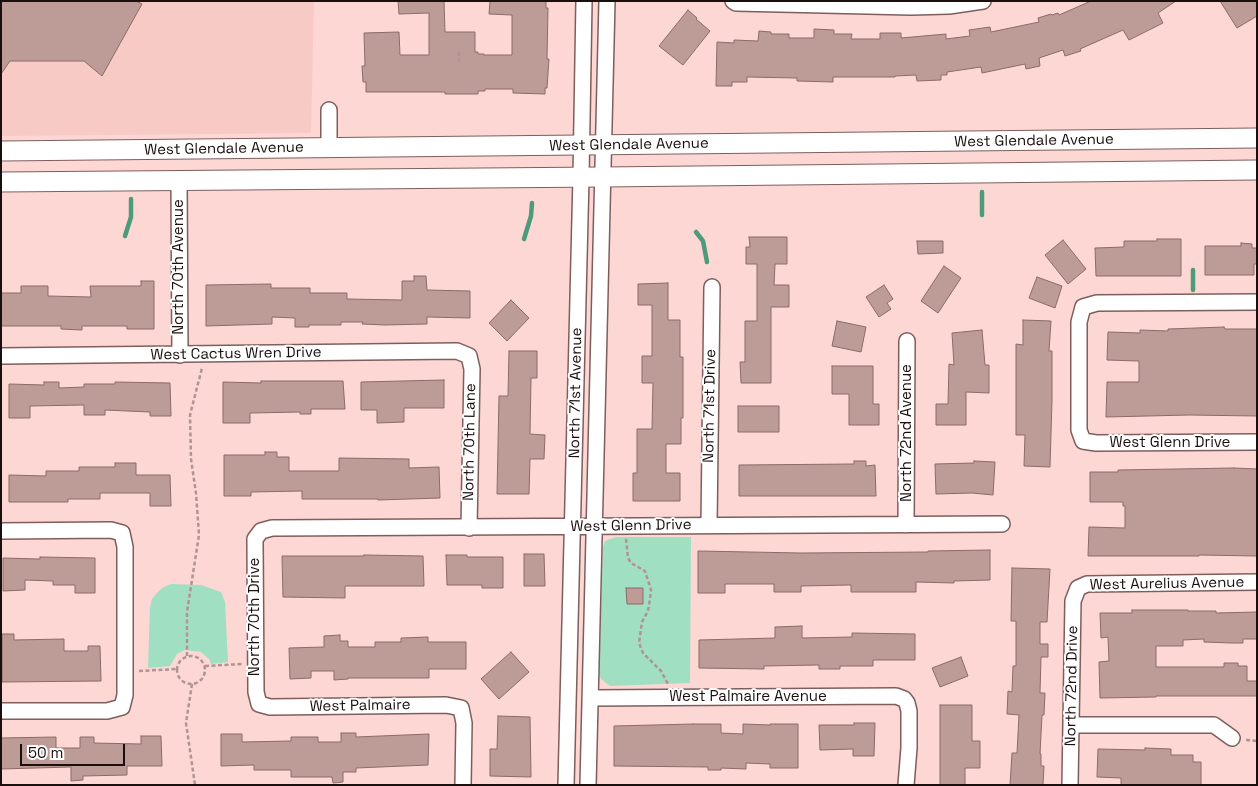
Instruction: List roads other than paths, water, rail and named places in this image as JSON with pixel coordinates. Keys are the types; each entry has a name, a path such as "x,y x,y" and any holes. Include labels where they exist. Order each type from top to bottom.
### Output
{"main road":[{"name":"West Glendale Avenue","path":"1,151 1257,138"},
{"name":"West Glendale Avenue","path":"1,182 1257,170"}],"street":[{"name":"North 71st Avenue","path":"566,785 584,1"},
{"name":"North 71st Avenue","path":"588,785 607,1"},
{"path":"733,1 736,3 911,7 949,6 982,1"},
{"path":"328,110 329,148"},
{"name":"North 70th Avenue","path":"179,180 180,355"},
{"name":"North 71st Drive","path":"709,525 712,287"},
{"name":"West Glenn Drive","path":"1257,302 1097,303 1084,306 1079,322 1079,430 1083,441 1096,443 1257,442"},
{"name":"North 72nd Avenue","path":"906,525 907,341"},
{"name":"West Cactus Wren Drive","path":"1,356 457,351 469,356"},
{"name":"North 70th Lane","path":"469,356 472,369 469,528"},
{"name":"West Glenn Drive","path":"261,531 272,528 1002,524"},
{"path":"1,531 111,530 122,533 125,547 125,695 122,707 107,711 1,711"},
{"name":"North 70th Drive","path":"258,704 256,692 255,539 261,531"},
{"name":"West Aurelius Avenue","path":"1078,588 1087,584 1257,582"},
{"name":"North 72nd Drive","path":"1070,785 1074,601 1078,588"},
{"name":"West Palmaire Avenue","path":"591,698 896,696 904,699 909,711 906,785"},
{"name":"West Palmaire","path":"258,704 270,707 446,705 461,708 464,723 462,785"},
{"path":"1072,725 1214,725 1232,738"}],"waterway":[{"path":"982,192 982,215"},
{"path":"125,236 131,217 131,199"},
{"path":"524,239 531,216 532,203"},
{"path":"696,232 703,241 707,262"},
{"path":"1193,270 1193,290"}]}
